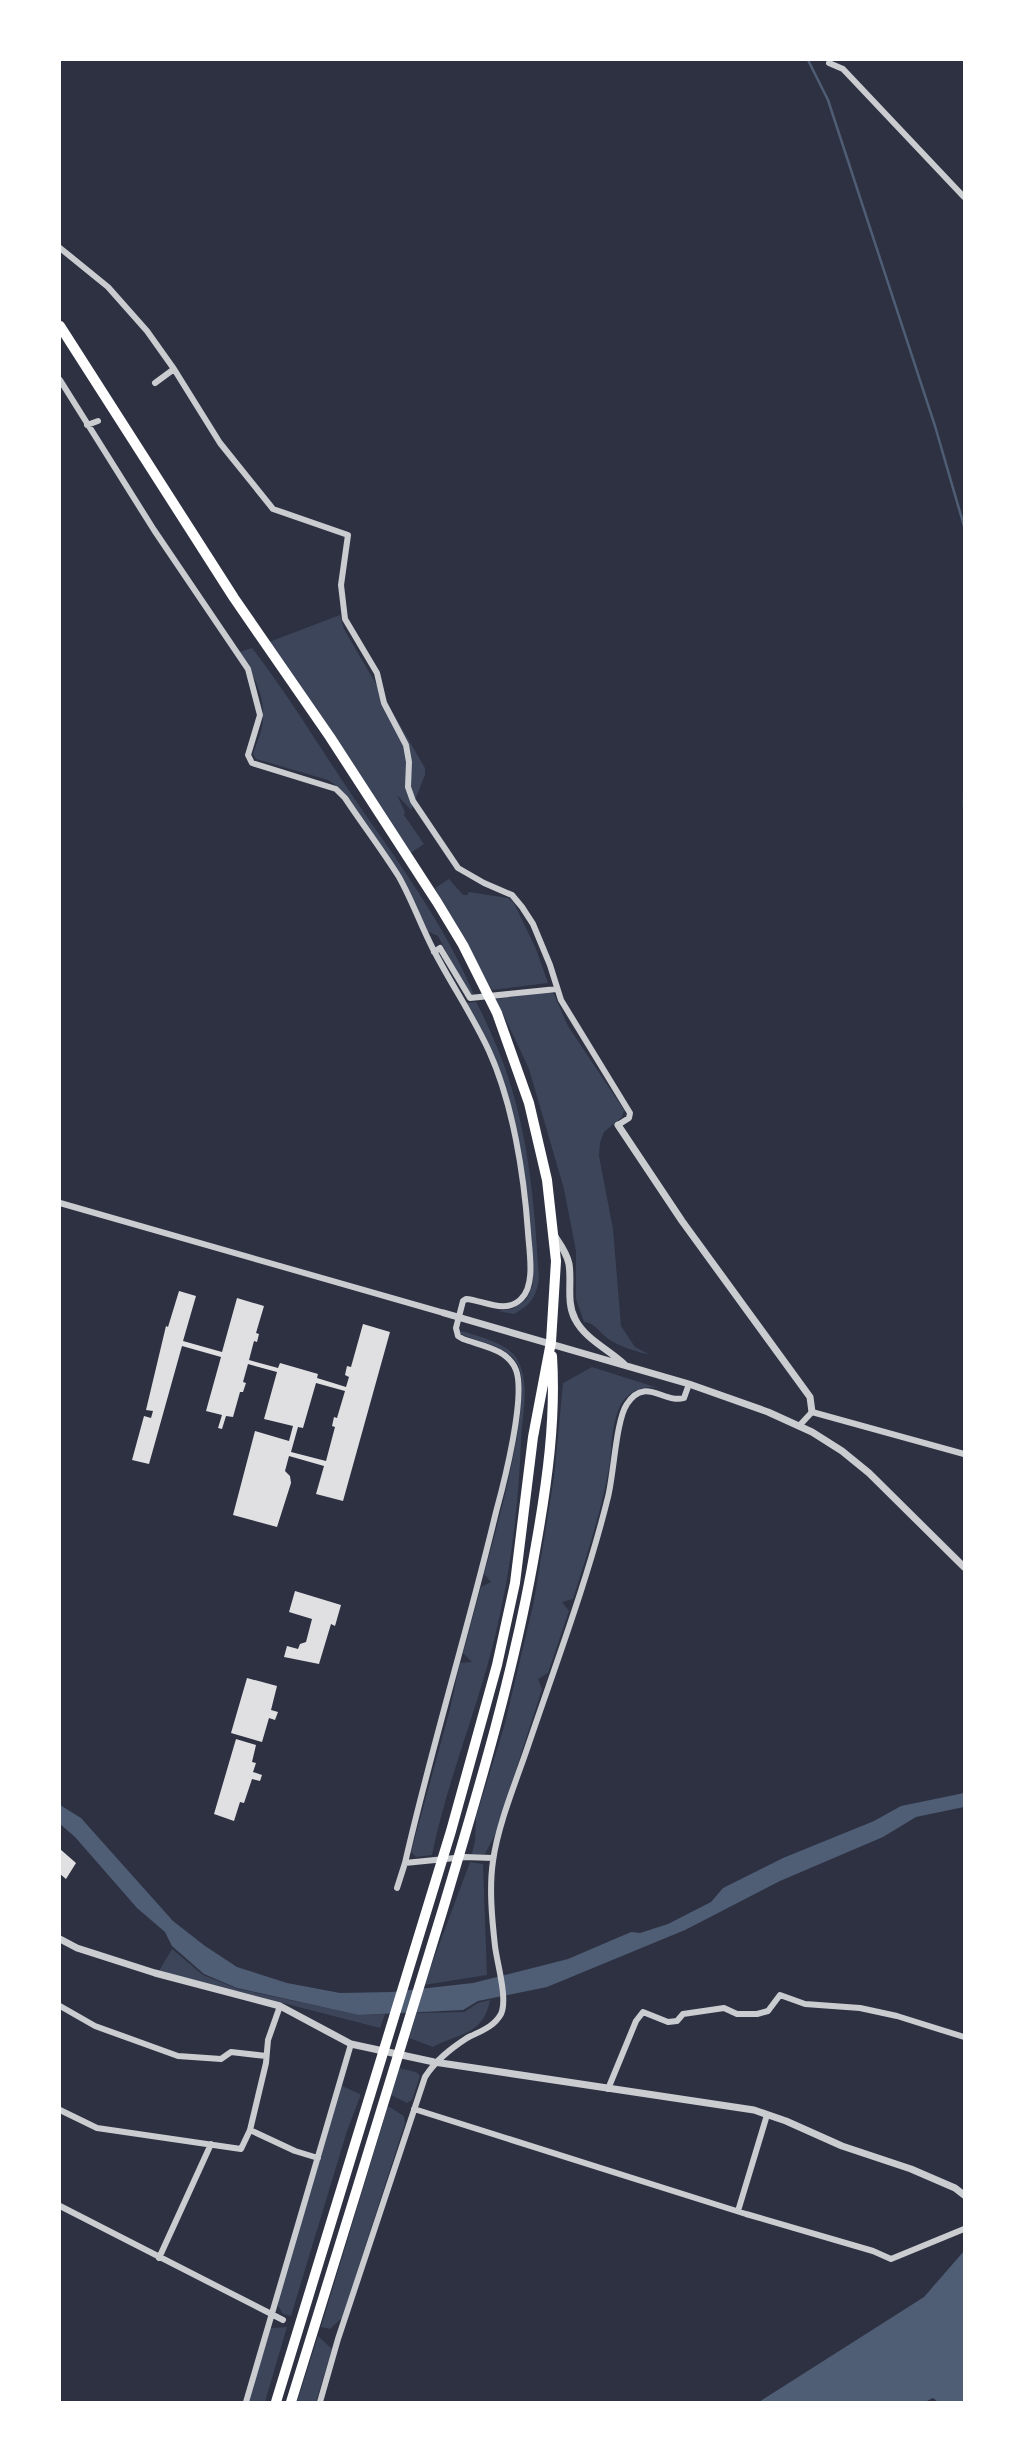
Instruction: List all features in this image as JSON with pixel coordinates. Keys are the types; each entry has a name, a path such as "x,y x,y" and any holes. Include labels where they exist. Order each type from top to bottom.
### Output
{"highway":[{"path":"60,326 234,598 330,737 437,901 497,1013 529,1103 547,1180 556,1261 551,1342 554,1388 543,1505 529,1585 510,1669 467,1829 291,2403"},
{"path":"276,2403 451,1831 497,1665 515,1583 542,1384 551,1342"}],"street":[{"path":"830,63 843,69 964,197"},
{"path":"60,248 108,287 147,331 220,443 273,509 348,535 341,585 345,619 377,673 384,703 406,745 409,762 408,787 414,801 458,868 512,895 522,908 537,934 557,989 575,1024 630,1113 629,1118 618,1125 682,1221 810,1397 812,1412"},
{"path":"155,383 174,369"},
{"path":"60,380 154,530 248,669 260,715 248,755 252,763 336,789 345,798 400,879 434,952 489,1051 499,1077 517,1149 529,1241 528,1288 521,1299 500,1307 466,1299 463,1301 456,1328 458,1336 500,1351 516,1370 519,1386 513,1435 504,1480 397,1888"},
{"path":"87,425 98,421"},
{"path":"434,952 440,948 470,998 557,989"},
{"path":"60,1203 551,1342 689,1384 768,1412 830,1442 863,1467 964,1567"},
{"path":"553,1234 564,1248 569,1264 570,1296 575,1320 590,1337 625,1365"},
{"path":"320,2403 338,2339 425,2077 434,2062 470,2037 488,2029 502,2013 503,1996 495,1945 493,1858 604,1515 614,1472 622,1413 628,1402 644,1391 679,1400 684,1398 689,1384"},
{"path":"799,1426 812,1412"},
{"path":"812,1412 964,1454"},
{"path":"405,1863 465,1857 493,1858"},
{"path":"60,1939 77,1948 155,1973 280,2006 351,2044 434,2062 737,2106 786,2121 842,2146 911,2169 955,2188 964,2195"},
{"path":"608,2089 636,2021 643,2012 668,2022 677,2021 683,2014 724,2008 737,2014 757,2014 768,2011 780,1995 805,2004 860,2008 897,2016 964,2038"},
{"path":"60,2006 95,2026 178,2056 221,2059 231,2052 266,2056"},
{"path":"60,2110 97,2128 241,2149 250,2130 268,2040 280,2006"},
{"path":"246,2403 351,2044"},
{"path":"414,2109 873,2251 891,2259 964,2229"},
{"path":"738,2211 767,2115"},
{"path":"250,2130 295,2151 318,2158"},
{"path":"159,2258 211,2144"},
{"path":"60,2206 271,2316 284,2320"},
{"path":"330,2337 338,2339"}],"shaded area":[{"path":"340,615 344,629 425,768 425,775 411,810 397,795 404,815 424,844 411,853 269,642"},
{"path":"252,648 292,703 419,894 463,969 474,995 467,992 438,936 427,931 404,879 340,788 328,780 256,759 253,754 262,727 263,707 254,678 239,652"},
{"path":"449,879 463,895 469,892 508,898 514,903 536,949 548,983 492,990 435,888"},
{"path":"549,992 554,994 568,1026 624,1110 622,1117 604,1132 599,1156 613,1229 621,1326 635,1347 650,1355 617,1344 594,1325 584,1322 576,1299 576,1251 564,1189 529,1069 496,999"},
{"path":"476,1002 493,1036 516,1103 534,1206 539,1279 531,1300 514,1314 498,1311 512,1309 526,1300 533,1284 528,1198 512,1112 466,1003"},
{"path":"461,1331 492,1341 513,1353 524,1378 525,1399 517,1499 506,1583 487,1667 450,1784 432,1855 416,1857 411,1852 460,1663 472,1662 463,1653 481,1587 491,1582 484,1574 511,1466 521,1403 521,1379 517,1363 512,1357 499,1348 459,1333"},
{"path":"592,1367 658,1388 647,1387 633,1392 619,1409 601,1505 573,1599 562,1602 569,1611 548,1673 538,1679 542,1689 495,1835 485,1854 472,1854 476,1817 504,1727 534,1601 554,1477 563,1383"},
{"path":"964,1793 964,1807 916,1817 883,1837 780,1881 685,1930 547,1987 478,2001 463,2010 359,2015 237,1988 204,1974 172,1946 165,1932 137,1908 75,1837 60,1824 60,1805 81,1818 173,1921 237,1967 287,1983 340,1993 392,1992 473,1983 568,1959 631,1932 640,1933 668,1924 711,1902 723,1888 783,1858 874,1821 901,1806"},
{"path":"470,1862 483,1864 487,1975 424,1985"},
{"path":"172,1949 203,1975 238,1989 360,2015 385,2014 380,2028 159,1971"},
{"path":"490,2000 482,2020 469,2031 433,2047 409,2038 416,2013 464,2012 478,2003"},
{"path":"399,2068 416,2072 420,2076 412,2100 407,2103 391,2095"},
{"path":"342,2086 360,2094 360,2097 347,2131 291,2316 283,2314 278,2306 280,2292"},
{"path":"388,2106 404,2116 405,2123 342,2318 330,2329 321,2327"},
{"path":"964,2251 964,2402 938,2402 933,2398 925,2402 759,2402 924,2297"},
{"path":"287,2327 265,2402 248,2402 271,2328"},
{"path":"318,2336 332,2349 316,2402 297,2402"}],"building":[{"path":"179,1291 196,1296 183,1341 222,1352 237,1298 264,1306 256,1333 259,1334 257,1342 254,1341 249,1360 278,1368 280,1363 318,1374 317,1378 346,1387 349,1377 345,1375 347,1366 351,1367 363,1324 390,1332 343,1501 316,1494 324,1466 289,1456 285,1471 290,1476 291,1483 277,1527 233,1515 255,1431 289,1441 293,1426 264,1419 277,1372 248,1364 243,1382 246,1383 243,1392 240,1392 233,1417 226,1416 222,1429 218,1428 222,1415 206,1411 221,1357 182,1346 149,1464 132,1460 144,1416 151,1418 153,1411 146,1410 166,1326 168,1327","holes":["316,1383 345,1391 337,1418 334,1417 332,1426 335,1427 326,1461 291,1452 298,1427 303,1428"]},
{"path":"295,1591 341,1605 335,1626 331,1624 319,1664 284,1657 287,1646 298,1649 300,1644 306,1642 312,1619 289,1612"},
{"path":"247,1678 277,1686 271,1710 278,1712 275,1720 269,1718 262,1742 231,1733"},
{"path":"236,1739 256,1745 253,1772 262,1775 260,1781 252,1779 244,1803 240,1802 234,1821 214,1814"},
{"path":"60,1849 76,1863 66,1879 60,1874"}],"waterway":[{"path":"808,60 828,100 935,426 964,526"},
{"path":"964,799 964,806"}]}
